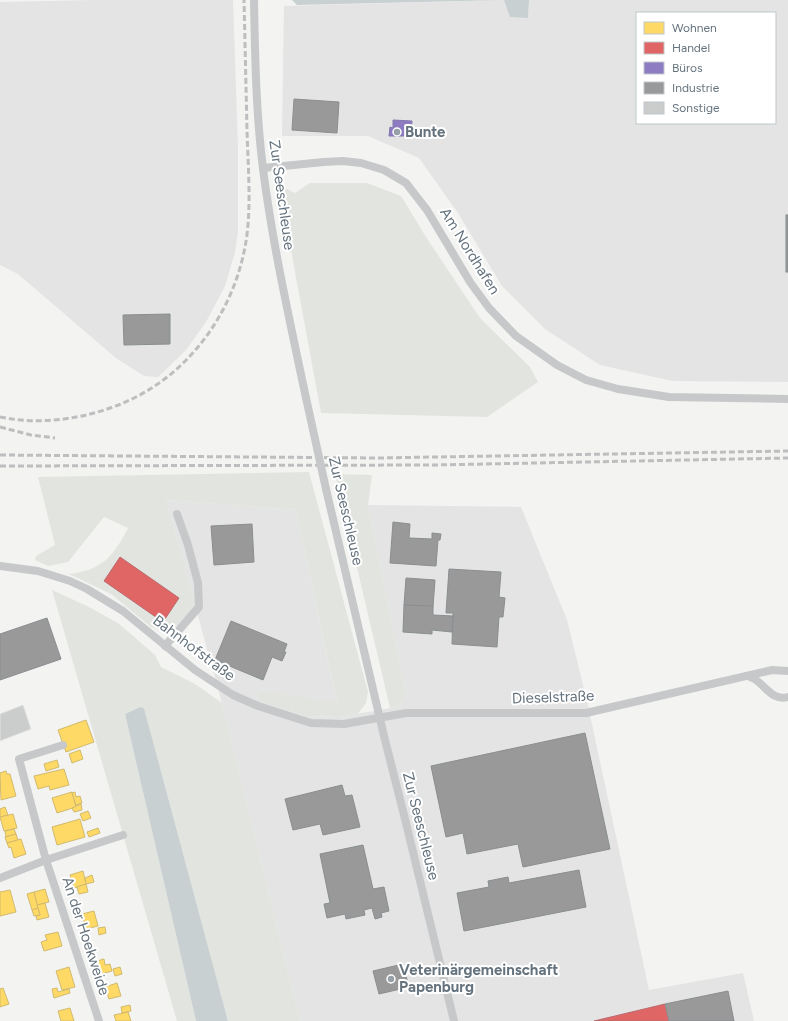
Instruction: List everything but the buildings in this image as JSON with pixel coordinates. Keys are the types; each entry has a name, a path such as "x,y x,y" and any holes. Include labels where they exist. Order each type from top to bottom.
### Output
{"street":[{"name":"Zur Seeschleuse","path":"254,0 256,85 263,168 274,244 326,489 379,718 406,819 454,1021"},
{"name":"Am Nordhafen","path":"263,168 343,161 360,163 384,170 406,183 427,210 466,276 490,308 516,336 557,365 586,380 618,389 668,397 788,399"},
{"path":"165,646 199,607 198,583 188,545 177,514"},
{"name":"Bahnhofstraße","path":"0,566 38,571 70,581 86,588 123,611 195,670 233,695 258,706 311,723 344,724 379,718"},
{"name":"Dieselstraße","path":"379,718 406,713 586,713 772,670 788,671"},
{"path":"748,676 756,679 768,692 777,697 788,697"},
{"name":"An der Hoekweide","path":"63,745 19,759 46,860 99,1021"},
{"path":"0,878 46,860 123,835"}],"shaded area":[{"path":"233,0 238,149 238,231 235,252 225,286 206,322 186,350 158,377 144,376 116,358 18,274 0,265 0,2"},
{"path":"292,0 504,0 297,5"},
{"path":"504,0 529,0 528,18 510,17"},
{"path":"505,0 528,18 529,0 788,0 788,382 673,381 600,365 545,329 502,286 458,213 419,158 368,136 282,136 284,6"},
{"path":"310,183 367,183 401,196 426,237 480,318 530,367 538,382 487,417 321,413 279,185 295,193"},
{"path":"309,472 368,692 366,703 358,714 339,717 304,716 257,701 259,690 337,703 296,510 166,500 196,608 175,627 164,632 151,627 111,594 69,574 90,569 105,560 117,547 128,528 104,517 68,562 48,566 35,560 36,556 55,545 38,477"},
{"path":"335,474 372,475 368,505 406,696 397,707 390,708"},
{"path":"166,500 296,510 337,704 259,690 257,700 304,716 339,717 397,707 406,696 368,505 521,507 567,620 587,701 649,990 743,973 754,1021 300,1021 222,703"},
{"path":"52,590 87,606 118,623 155,655 161,667 195,684 222,703 300,1021 228,1021 144,708 140,707 125,714 196,1021 177,1021"},
{"path":"140,707 144,708 228,1021 196,1021 125,714"}],"railway":[{"path":"0,417 17,420 51,420 84,415 117,406 154,387 173,372 191,355 220,316 231,294 239,271 247,233 249,189 244,0"},
{"path":"0,427 31,435 55,438"},
{"path":"0,455 377,458 788,451"},
{"path":"0,466 434,465 788,458"}],"place":[{"name":"Bunte","path":"397,132"},
{"name":"Veterinärgemeinschaft Papenburg","path":"391,979"}]}
